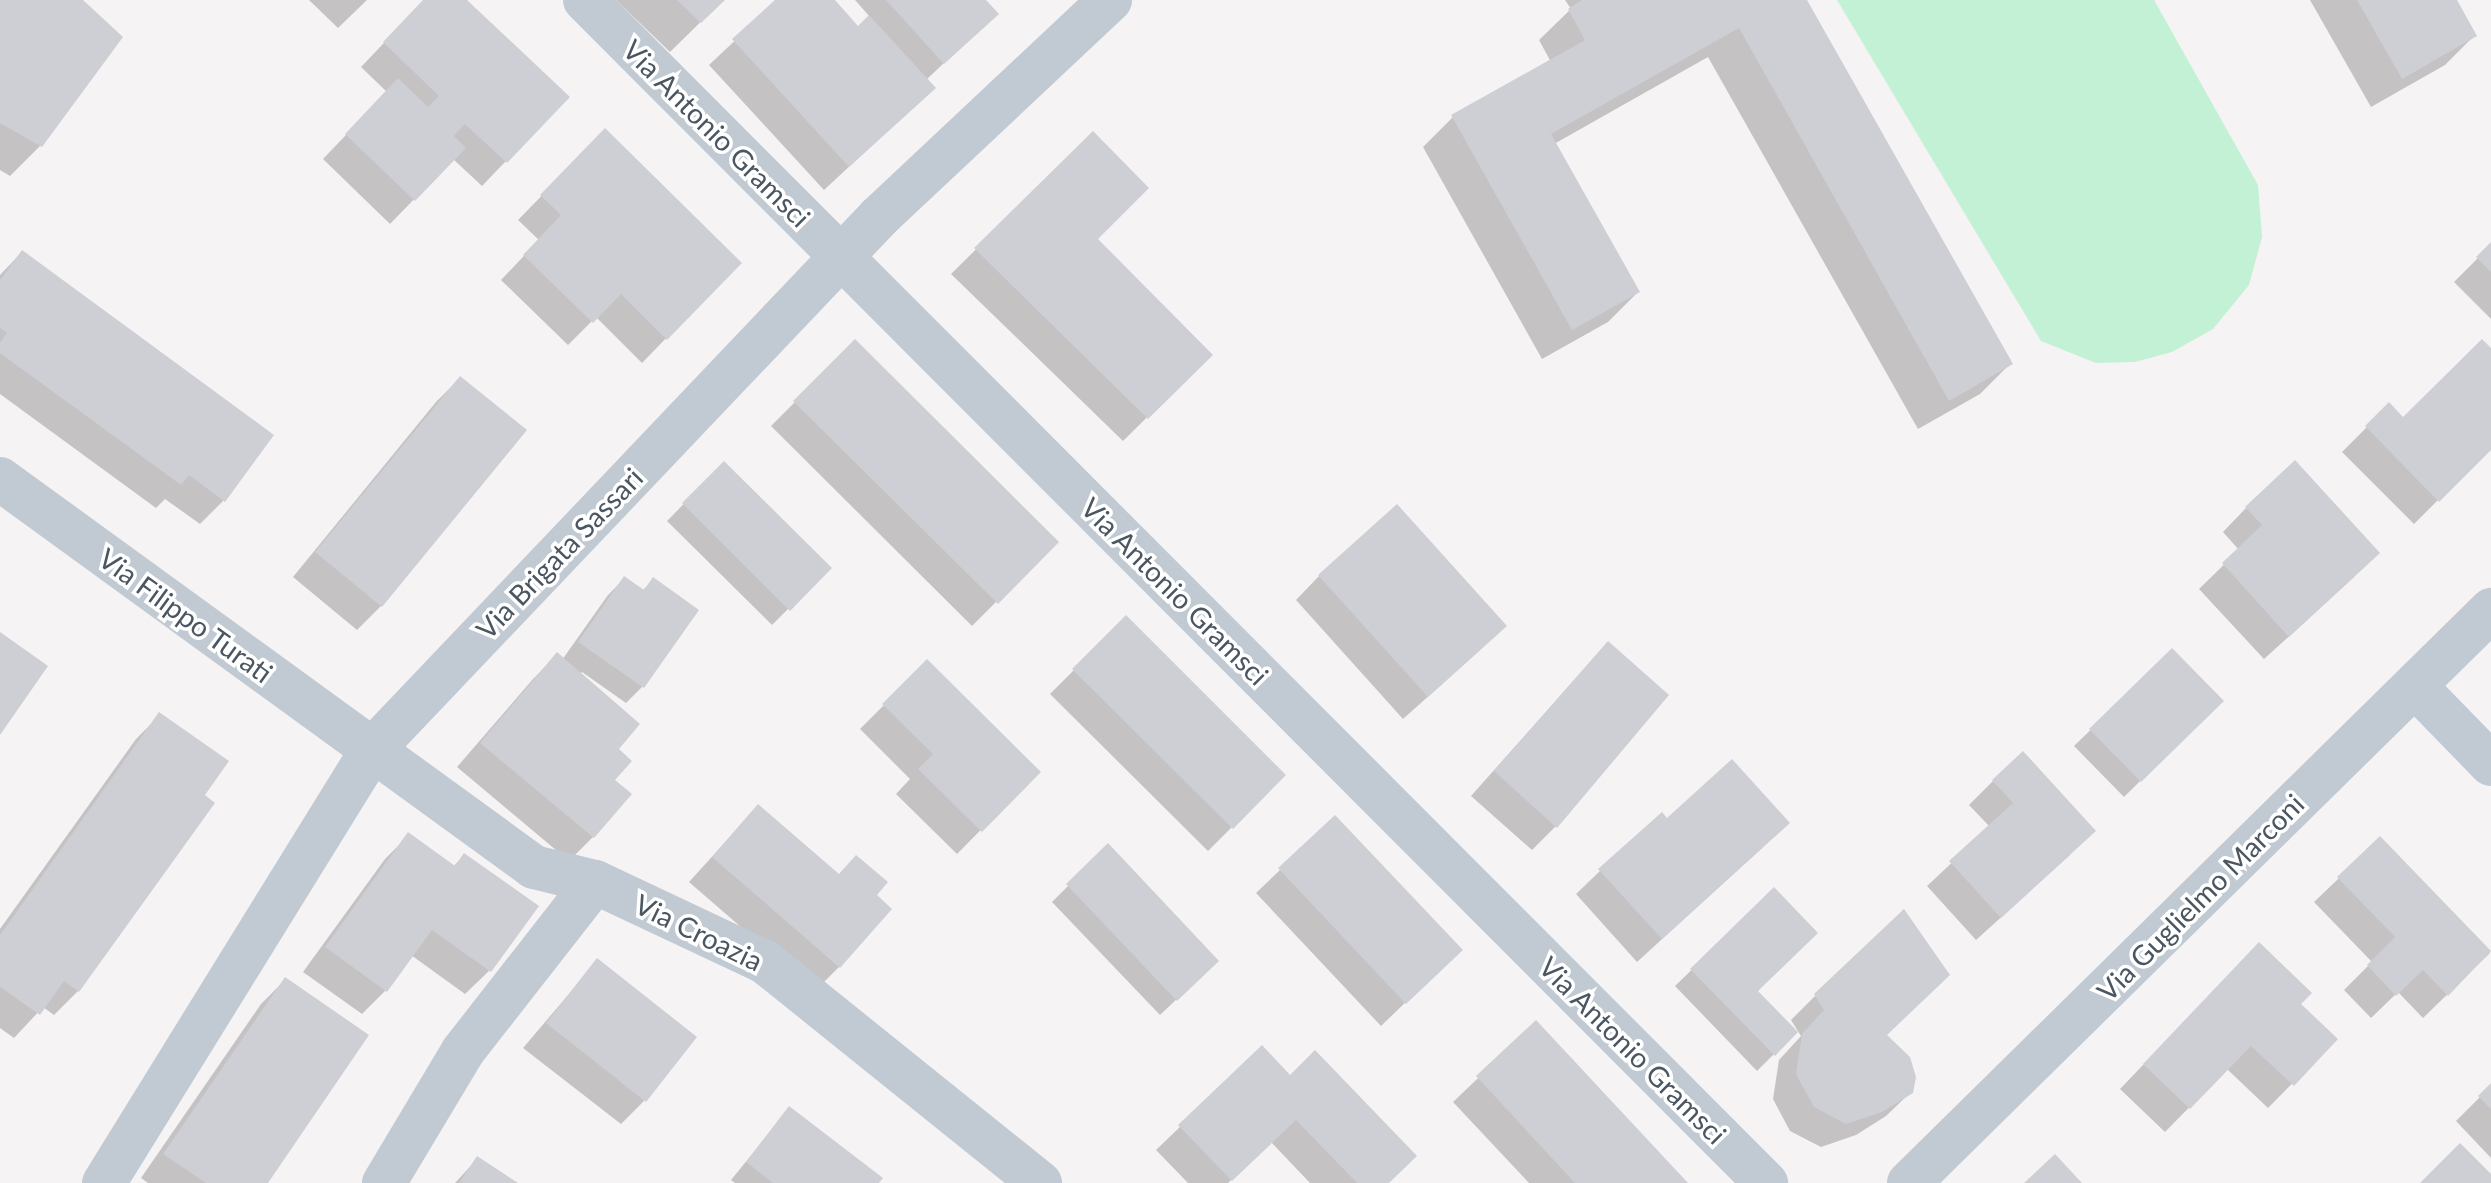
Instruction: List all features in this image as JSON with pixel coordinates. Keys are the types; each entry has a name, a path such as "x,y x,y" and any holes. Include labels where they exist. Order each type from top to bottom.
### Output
{"street":[{"name":"Via Antonio Gramsci","path":"585,0 1766,1183"},
{"name":"Via Brigata Sassari","path":"104,1183 372,750 879,217 1110,0"},
{"name":"Via Filippo Turati","path":"0,479 372,750"},
{"name":"Via Guglielmo Marconi","path":"1909,1183 2491,610"},
{"path":"2415,686 2491,764"},
{"name":"Via Croazia","path":"372,750 534,867 595,882 765,962 1040,1183"},
{"path":"384,1183 463,1051 595,882"}],"green space":[{"path":"1837,0 2154,0 2258,185 2262,237 2249,285 2213,329 2172,352 2135,362 2096,363 2041,341"}],"building":[{"path":"0,0 83,0 123,37 42,147 0,123"},
{"path":"423,0 467,0 570,97 507,163 465,124 454,136 466,148 415,201 345,134 398,78 428,107 439,96 383,42"},
{"path":"677,0 725,0 701,23"},
{"path":"775,0 835,0 858,26 869,15 936,88 849,167 732,39"},
{"path":"886,0 986,0 999,14 944,64"},
{"path":"1582,0 1807,0 2013,364 1949,401 1739,28 1551,134 1640,292 1572,330 1451,115 1585,40 1568,9"},
{"path":"2357,0 2457,0 2477,36 2402,79"},
{"path":"605,128 742,263 667,340 621,294 593,323 523,255 561,215 540,195"},
{"path":"1093,131 1149,188 1098,239 1213,355 1148,419 974,248"},
{"path":"2491,242 2491,272 2476,257"},
{"path":"22,250 274,435 225,502 189,475 181,485 0,353 0,343 7,333 0,328 0,280"},
{"path":"855,339 1059,542 998,604 793,401"},
{"path":"2482,339 2491,348 2491,450 2439,502 2365,426 2389,402 2403,417"},
{"path":"460,376 527,430 382,607 315,552"},
{"path":"2295,460 2380,553 2289,637 2222,563 2262,525 2245,507"},
{"path":"724,461 832,568 790,611 682,503"},
{"path":"1397,504 1507,626 1428,697 1318,575"},
{"path":"624,576 644,590 653,577 699,610 644,688 578,642"},
{"path":"1126,615 1286,775 1233,829 1072,669"},
{"path":"0,632 48,666 0,735"},
{"path":"1608,641 1669,695 1557,828 1494,771"},
{"path":"2172,648 2224,701 2141,782 2089,729"},
{"path":"557,652 640,724 619,749 632,761 615,780 632,794 594,838 480,743"},
{"path":"927,659 1041,772 982,832 918,769 933,754 882,704"},
{"path":"159,712 229,761 205,795 215,803 79,992 64,981 40,1015 0,987 0,935"},
{"path":"2023,751 2096,831 2001,918 1949,861 2013,803 1992,780"},
{"path":"1732,759 1790,823 1662,939 1598,869 1662,812 1667,818"},
{"path":"758,804 839,874 856,855 888,882 877,895 892,909 840,968 712,857"},
{"path":"1335,815 1463,950 1406,1004 1278,868"},
{"path":"408,832 455,866 464,853 539,906 491,972 432,930 387,992 325,947"},
{"path":"2380,836 2491,951 2448,996 2423,970 2396,996 2367,965 2395,937 2337,877"},
{"path":"1108,843 1219,961 1177,1001 1066,884"},
{"path":"1774,887 1818,933 1758,991 1798,1032 1775,1056 1690,969"},
{"path":"1904,909 1950,975 1887,1035 1910,1057 1916,1077 1913,1093 1882,1112 1846,1124 1814,1107 1796,1074 1802,1034 1824,1010 1814,994"},
{"path":"2259,942 2312,993 2301,1004 2338,1039 2294,1086 2251,1046 2190,1109 2143,1064"},
{"path":"597,958 697,1037 646,1102 546,1023"},
{"path":"285,977 369,1035 268,1183 206,1183 163,1154"},
{"path":"1536,1020 1688,1183 1575,1183 1476,1076"},
{"path":"1262,1045 1290,1075 1315,1050 1417,1156 1389,1183 1357,1183 1296,1120 1232,1181 1178,1125"},
{"path":"2491,1083 2491,1109 2478,1096"},
{"path":"789,1106 883,1178 879,1183 773,1183 746,1162"},
{"path":"2460,1143 2491,1174 2491,1183 2420,1183"},
{"path":"2055,1154 2082,1183 2024,1183"},
{"path":"477,1156 518,1183 459,1183"}]}
